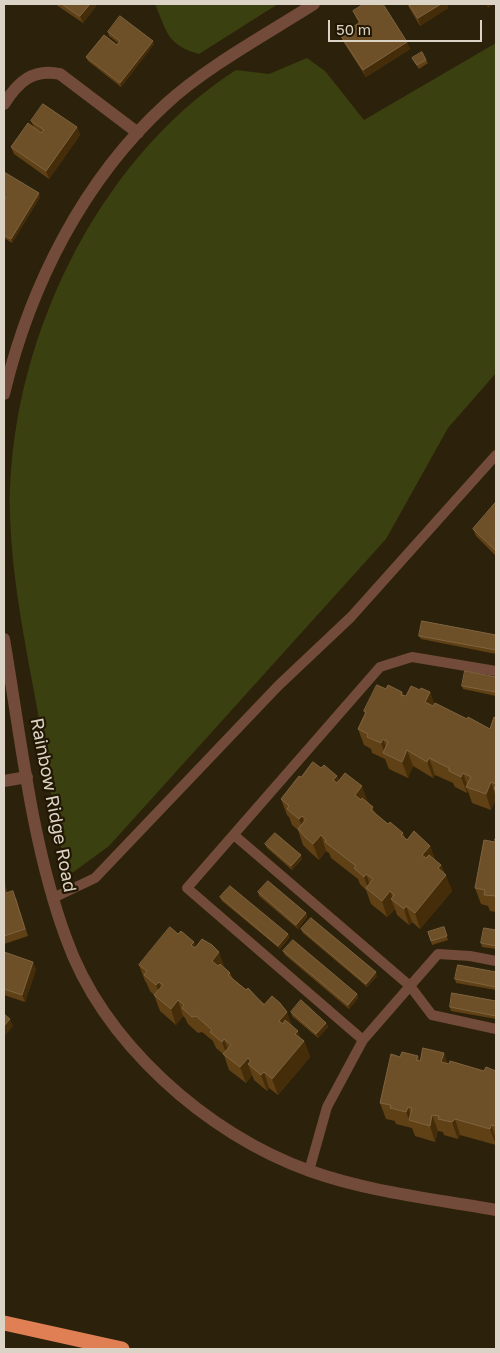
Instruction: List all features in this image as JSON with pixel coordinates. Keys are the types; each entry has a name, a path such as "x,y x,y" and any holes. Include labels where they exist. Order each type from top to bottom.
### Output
{"highway":[{"path":"4,1323 122,1349"}],"street":[{"path":"4,394 21,330 56,250 77,214 138,133 167,103 205,74 314,4"},
{"path":"4,104 27,78 45,70 60,74 138,133"},
{"name":"Rainbow Ridge Road","path":"4,639 35,824 53,898 66,939 82,974 132,1048 164,1082 197,1110 232,1134 270,1154 310,1171 346,1182 496,1210"},
{"path":"4,781 27,777"}],"lane":[{"path":"53,898 95,878 271,693 351,617 496,455"},
{"path":"363,1040 187,888 380,667 412,657 496,671"},
{"path":"234,835 410,986 432,1014 496,1029"},
{"path":"310,1171 327,1107 363,1040 438,954 470,956 496,961"}],"green space":[{"path":"155,4 278,4 199,54 174,42 166,30"},
{"path":"496,43 496,373 448,428 386,539 109,846 68,876 55,818 21,618 11,541 10,516 13,453 24,389 42,326 68,265 101,207 140,155 185,108 236,70 269,74 307,58 325,71 364,120"}],"building":[{"path":"62,4 90,4 80,16"},
{"path":"364,4 383,4 407,42 363,70 341,36 360,22 353,11"},
{"path":"409,4 441,4 418,18"},
{"path":"120,16 153,41 120,83 86,57 104,35 117,45 120,41 108,32"},
{"path":"422,52 426,60 417,65 412,58"},
{"path":"43,104 77,127 46,171 11,147 28,123 41,133 44,130 31,121"},
{"path":"4,172 39,193 11,239 4,235 4,201 6,197 4,196"},
{"path":"496,502 496,551 473,529"},
{"path":"422,621 496,635 496,650 419,636"},
{"path":"465,671 496,677 496,692 462,686"},
{"path":"377,685 386,689 388,685 402,692 401,695 406,696 411,686 420,690 421,688 430,692 425,702 433,706 435,703 490,729 494,717 496,718 496,784 491,782 486,794 466,787 471,777 463,773 461,777 449,771 449,768 429,758 427,762 407,750 402,762 383,753 388,742 383,739 381,743 367,737 368,734 358,729 366,712 364,711"},
{"path":"313,762 321,768 324,765 337,776 333,780 337,783 345,773 362,786 355,795 373,807 371,810 388,824 390,822 403,833 401,835 407,840 414,831 430,846 422,855 426,858 429,855 441,865 438,868 446,875 415,913 406,906 404,909 391,899 394,895 390,891 382,901 366,888 373,879 366,874 364,877 354,868 356,866 325,842 326,840 321,835 313,844 298,829 306,819 302,816 299,819 287,809 289,806 281,799"},
{"path":"275,833 301,855 291,866 265,844"},
{"path":"495,839 496,896 484,895 485,890 475,888 484,840 495,842"},
{"path":"268,881 306,913 296,925 258,892"},
{"path":"230,886 288,934 278,946 220,897"},
{"path":"13,891 25,929 4,936 4,894"},
{"path":"311,918 376,972 366,984 301,929"},
{"path":"170,927 178,934 181,931 194,942 191,945 195,948 202,939 212,945 219,952 212,961 218,966 220,964 230,973 228,975 246,990 248,988 264,1005 272,996 287,1012 279,1021 283,1024 285,1020 298,1031 295,1034 304,1041 272,1079 264,1072 261,1075 248,1064 251,1061 248,1058 240,1067 223,1054 231,1045 224,1039 222,1042 196,1016 192,1017 182,1008 184,1005 178,1000 171,1009 154,995 163,985 159,982 156,985 144,975 147,971 139,965"},
{"path":"444,927 447,936 431,941 428,932"},
{"path":"484,928 496,930 496,946 481,943"},
{"path":"293,940 357,994 348,1005 283,951"},
{"path":"4,952 33,962 22,995 4,989"},
{"path":"458,965 496,972 496,987 455,979"},
{"path":"452,993 496,1001 496,1016 450,1007"},
{"path":"301,1000 326,1023 316,1034 291,1012"},
{"path":"4,1014 10,1019 4,1026"},
{"path":"423,1048 444,1053 441,1062 449,1064 450,1061 484,1071 486,1067 496,1071 496,1126 491,1125 490,1129 455,1119 452,1122 438,1119 439,1116 432,1115 430,1126 409,1120 412,1108 408,1107 406,1112 390,1108 391,1105 380,1103 391,1054 400,1057 402,1052 418,1056 416,1060 420,1061"}]}
